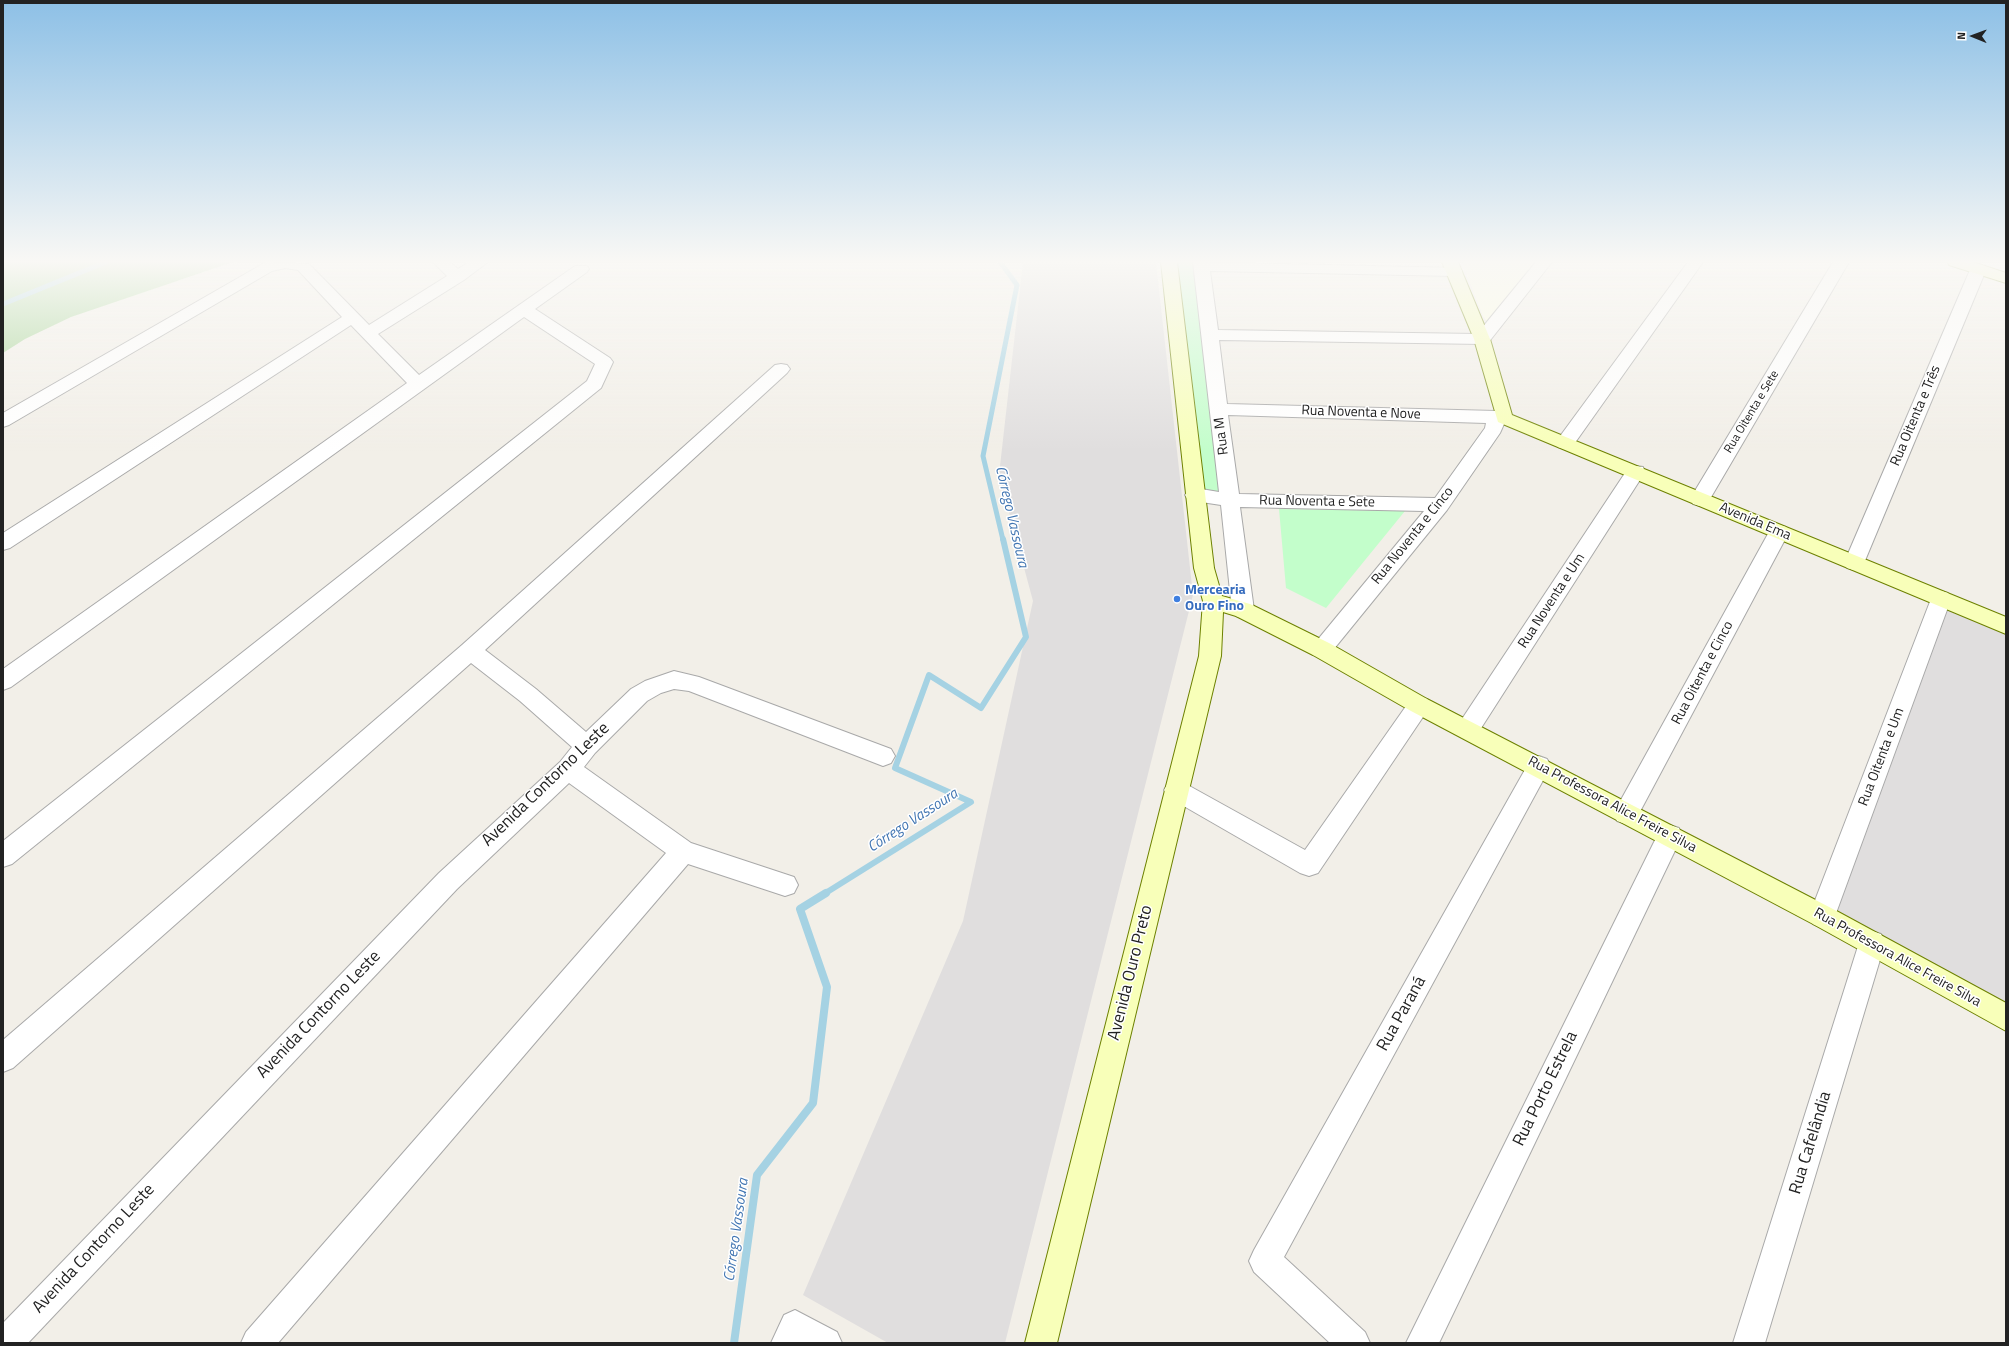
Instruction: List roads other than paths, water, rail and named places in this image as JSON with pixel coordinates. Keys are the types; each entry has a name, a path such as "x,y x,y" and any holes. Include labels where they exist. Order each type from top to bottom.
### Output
{"street":[{"path":"3,421 168,325"},
{"path":"3,543 341,325"},
{"path":"361,325 418,384"},
{"path":"368,332 380,325"},
{"path":"3,681 501,325"},
{"path":"3,856 595,384 604,362 547,325"},
{"path":"1176,325 1204,568 1213,601"},
{"name":"Rua M","path":"1208,325 1243,610"},
{"path":"1476,325 1482,339 1500,417"},
{"path":"1482,339 1494,325"},
{"path":"1565,443 1651,325"},
{"name":"Rua Oitenta e Sete","path":"1700,499 1804,325"},
{"name":"Rua Oitenta e Três","path":"1854,563 1955,325"},
{"path":"1209,335 1482,339"},
{"path":"3,1058 470,651 782,370"},
{"name":"Rua Noventa e Nove","path":"1218,409 1500,417"},
{"name":"Avenida Ema","path":"1500,417 2006,626"},
{"name":"Rua Noventa e Cinco","path":"1321,649 1440,505 1494,429 1500,417"},
{"name":"Rua Noventa e Um","path":"1468,729 1636,472"},
{"name":"Rua Noventa e Sete","path":"1195,495 1230,500 1440,505"},
{"name":"Rua Oitenta e Cinco","path":"1626,814 1779,532"},
{"name":"Rua Oitenta e Um","path":"1822,916 1941,599"},
{"name":"Rua Professora Alice Freire Silva","path":"1213,601 1243,610 1321,649 1419,705 1468,729 1626,814 1822,916 2006,1018"},
{"name":"Avenida Ouro Preto","path":"1040,1343 1210,656 1213,601"},
{"path":"470,651 528,694 587,746"},
{"name":"Avenida Contorno Leste","path":"6,1343 448,881 568,770 587,746 638,695 653,687 674,680 691,683 883,756"},
{"path":"1176,790 1309,865 1419,705"},
{"name":"Rua Paraná","path":"1354,1343 1264,1262 1538,766"},
{"path":"568,770 683,851 785,885"},
{"name":"Rua Porto Estrela","path":"1422,1343 1670,836"},
{"path":"257,1343 683,851"},
{"name":"Rua Cafelândia","path":"1749,1343 1872,944"},
{"path":"791,1334 826,1343"}],"waterway":[{"name":"Córrego Vassoura","path":"1003,540 983,456 1009,325"},
{"name":"Córrego Vassoura","path":"824,894 971,802 895,768 929,675 981,708 1026,637 1003,539"},
{"name":"Córrego Vassoura","path":"734,1343 757,1175 813,1103 827,987 800,909 826,893"}],"place":[{"name":"Mercearia Ouro Fino","path":"1177,599"}]}
